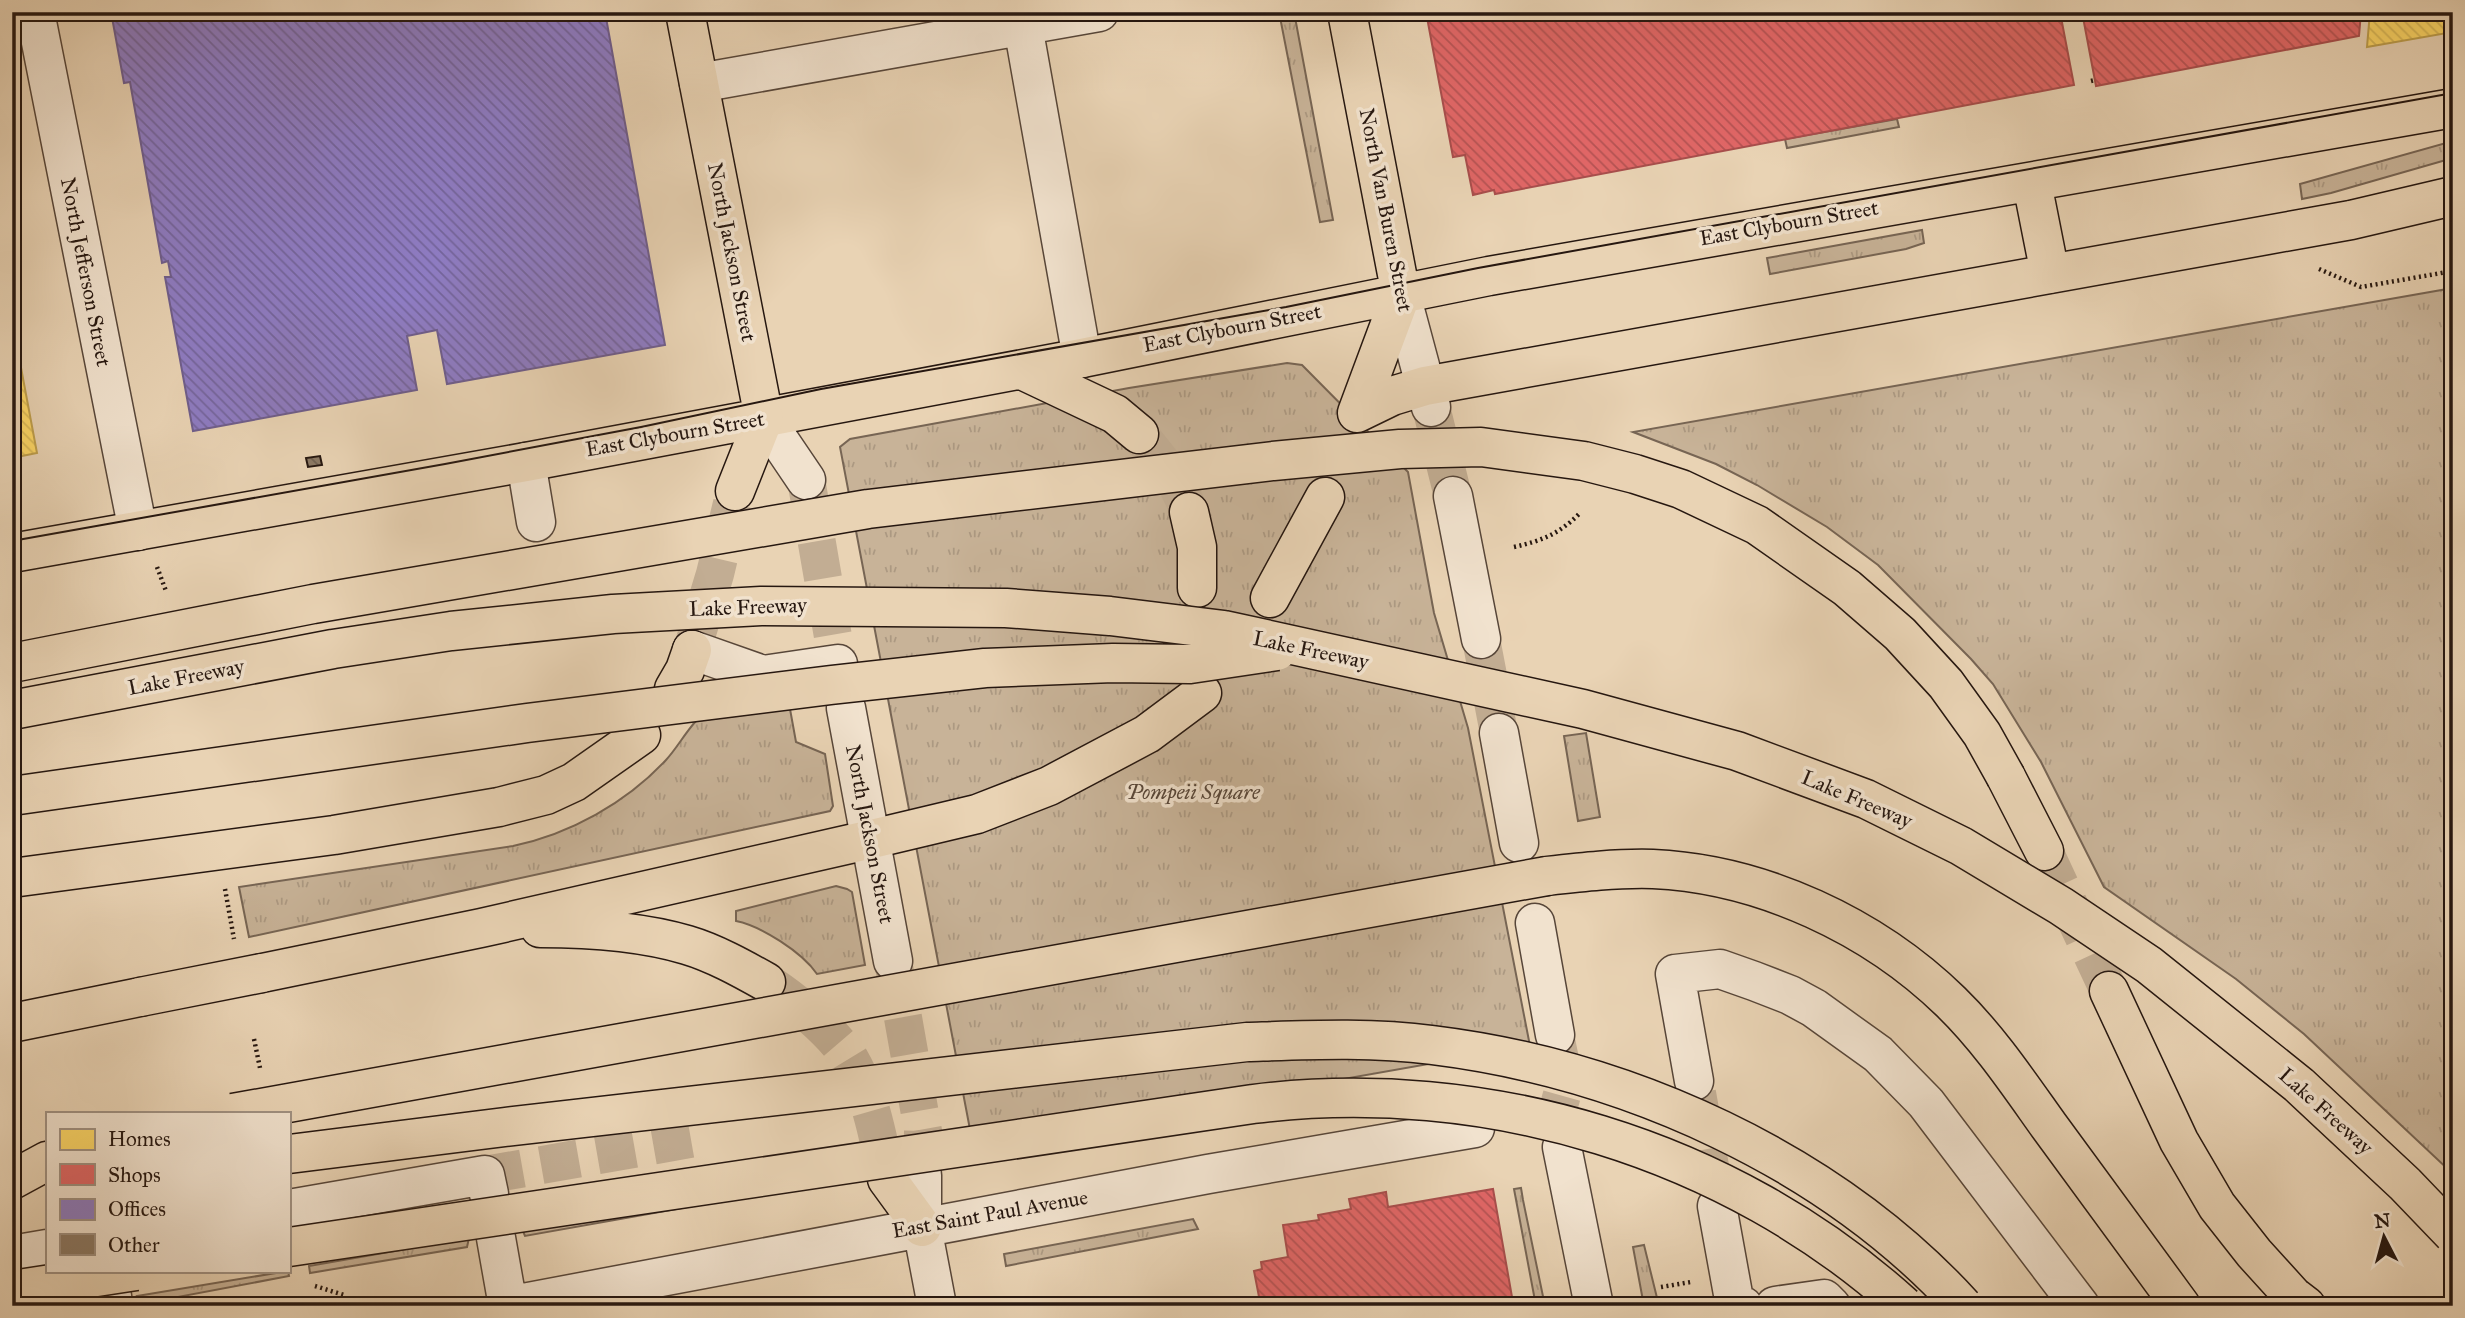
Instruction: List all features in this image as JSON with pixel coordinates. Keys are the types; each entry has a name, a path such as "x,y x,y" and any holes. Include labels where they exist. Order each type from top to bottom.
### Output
{"main road":[{"name":"North Jackson Street","path":"685,12 764,418"},
{"name":"North Van Buren Street","path":"1347,12 1401,295"},
{"name":"East Clybourn Street","path":"12,553 526,462 1082,359 1489,276 2453,108"},
{"path":"2032,183 2050,274"},
{"path":"1401,295 1357,413 1392,396 1428,396 2050,274 2350,220 2453,197"},
{"path":"1022,370 1115,414 1139,434"},
{"path":"735,491 764,418"},
{"path":"12,663 313,604 869,509 1273,461 1400,449 1481,447 1584,461 1681,489 1757,525 1847,587 1900,634 1946,684 1982,734 2044,851"},
{"path":"1270,598 1325,497"},
{"path":"1189,512 1197,547 1197,588"},
{"name":"Lake Freeway","path":"12,710 333,649 438,633 613,614 688,609 837,605 1006,608 1110,616 1211,629 1300,648 1583,709 1737,751 1866,799 1961,846 2061,906 2149,965 2299,1085 2405,1184 2453,1234"},
{"path":"12,796 527,723 831,685 985,668 1113,663 1190,664 1300,648"},
{"path":"674,689 692,650"},
{"path":"12,1023 481,928 977,814 1049,786 1147,734 1189,692"},
{"path":"14,878 334,835 499,807 547,795 574,782 641,735"},
{"path":"239,1112 1547,876 1654,869 1721,878 1811,907 1863,935 1911,968 1951,1002 1988,1044 2181,1306"},
{"path":"481,928 555,928 624,933 673,942 713,955 766,982"},
{"path":"2109,991 2179,1141 2217,1206 2254,1253 2306,1306"},
{"path":"290,1154 1247,1042 1318,1039 1430,1044 1500,1055 1580,1074 1690,1116 1786,1164 1882,1229 1963,1306"},
{"path":"290,1247 1253,1104 1293,1099 1388,1098 1442,1103 1541,1119 1584,1130 1671,1159 1789,1219 1835,1249 1904,1306"},
{"path":"12,1181 46,1162"},
{"path":"905,1177 922,1227"},
{"path":"12,1188 46,1184"},
{"path":"12,1290 120,1291"}],"street":[{"name":"North Jefferson Street","path":"35,12 138,531"},
{"path":"699,83 1099,12"},
{"path":"1023,26 1082,359"},
{"name":"North Van Buren Street","path":"1401,295 1428,396"},
{"name":"North Jackson Street","path":"764,418 806,480"},
{"path":"526,462 536,522"},
{"path":"1453,496 1482,639"},
{"path":"692,650 763,675 838,664"},
{"name":"North Jackson Street","path":"846,708 893,961"},
{"path":"1499,733 1520,843"},
{"path":"1535,923 1555,1035"},
{"path":"1694,1081 1675,974 1720,969 1790,995 1814,1008 1878,1054 1926,1103 2080,1306"},
{"name":"East Saint Paul Avenue","path":"507,1306 922,1227 1475,1128"},
{"path":"1562,1147 1594,1306"},
{"path":"290,1209 485,1175 489,1194"},
{"path":"1717,1206 1735,1305 1743,1306"},
{"path":"922,1227 937,1306"},
{"path":"496,1238 507,1306"},
{"path":"12,1255 46,1249"},
{"path":"1775,1306 1824,1299 1831,1306"}],"path":[{"path":"2361,287 2453,271"},
{"path":"1514,547 1544,540 1564,528 1579,514"},
{"path":"224,888 234,940"},
{"path":"254,1039 261,1072"},
{"path":"312,1285 344,1294"}],"green space":[{"path":"1279,12 1294,12 1333,220 1320,222"},
{"path":"1897,119 1899,127 1787,148 1785,139"},
{"path":"2453,141 2453,158 2302,199 2300,184"},
{"path":"1922,230 1924,243 1906,249 1770,274 1767,258"},
{"path":"2453,288 2453,1174 2304,1034 2236,979 2104,887 2041,762 1993,684 1878,565 1827,527 1757,485 1716,464 1633,432"},
{"name":"Pompeii Square","path":"1287,363 1302,365 1408,472 1434,613 1468,728 1530,1046 977,1144 972,1140 840,447 850,439 1129,388"},
{"path":"790,709 796,742 825,754 833,806 830,811 249,937 239,887 534,841 596,815 633,790 666,760 696,721"},
{"path":"1586,733 1600,817 1578,821 1564,736"},
{"path":"836,886 852,892 865,965 817,974 802,957 780,941 757,928 736,921 736,911"},
{"path":"1521,1188 1545,1306 1536,1306 1514,1189"},
{"path":"778,1191 525,1236 522,1229"},
{"path":"1193,1219 1198,1229 1006,1266 1004,1254"},
{"path":"469,1238 467,1247 310,1273 309,1266"},
{"path":"1644,1245 1659,1306 1644,1306 1633,1247"},
{"path":"282,1272 288,1272 289,1276 141,1304 137,1296"}],"building: Homes":[{"path":"2370,12 2453,12 2453,32 2367,47"},
{"path":"16,341 37,453 12,458 12,342"}],"building: Shops":[{"path":"1426,12 2060,12 2074,85 1495,194 1494,190 1473,195 1465,155 1453,157"},
{"path":"2082,12 2361,12 2359,36 2096,86"},
{"path":"1493,1189 1512,1297 1465,1306 1297,1306 1297,1302 1269,1306 1268,1300 1260,1302 1254,1271 1262,1269 1261,1262 1288,1257 1283,1225 1319,1220 1318,1215 1351,1209 1349,1199 1386,1192 1388,1207"}],"building: Offices":[{"path":"111,12 349,12 350,21 401,12 605,12 665,345 447,384 437,330 407,336 417,390 193,431 165,277 171,277 168,261 162,263 130,82 124,83"}],"building: Other":[{"path":"320,456 322,465 308,467 306,458"}],"tunnel":[{"path":"1431,407 1453,496"},
{"path":"1139,434 1174,481 1189,512"},
{"path":"807,485 843,695"},
{"path":"692,650 715,574 735,491"},
{"path":"1481,639 1499,733"},
{"path":"2044,851 2109,991"},
{"path":"893,961 923,1131 922,1175"},
{"path":"766,982 812,1017 850,1059 869,1102 887,1179"},
{"path":"1556,1040 1565,1084 1556,1116 1562,1147"},
{"path":"1697,1093 1717,1206"},
{"path":"485,1175 707,1136"}],"tram line":[{"path":"12,541 445,464 821,389 1286,307 1478,268 2453,93"}]}
